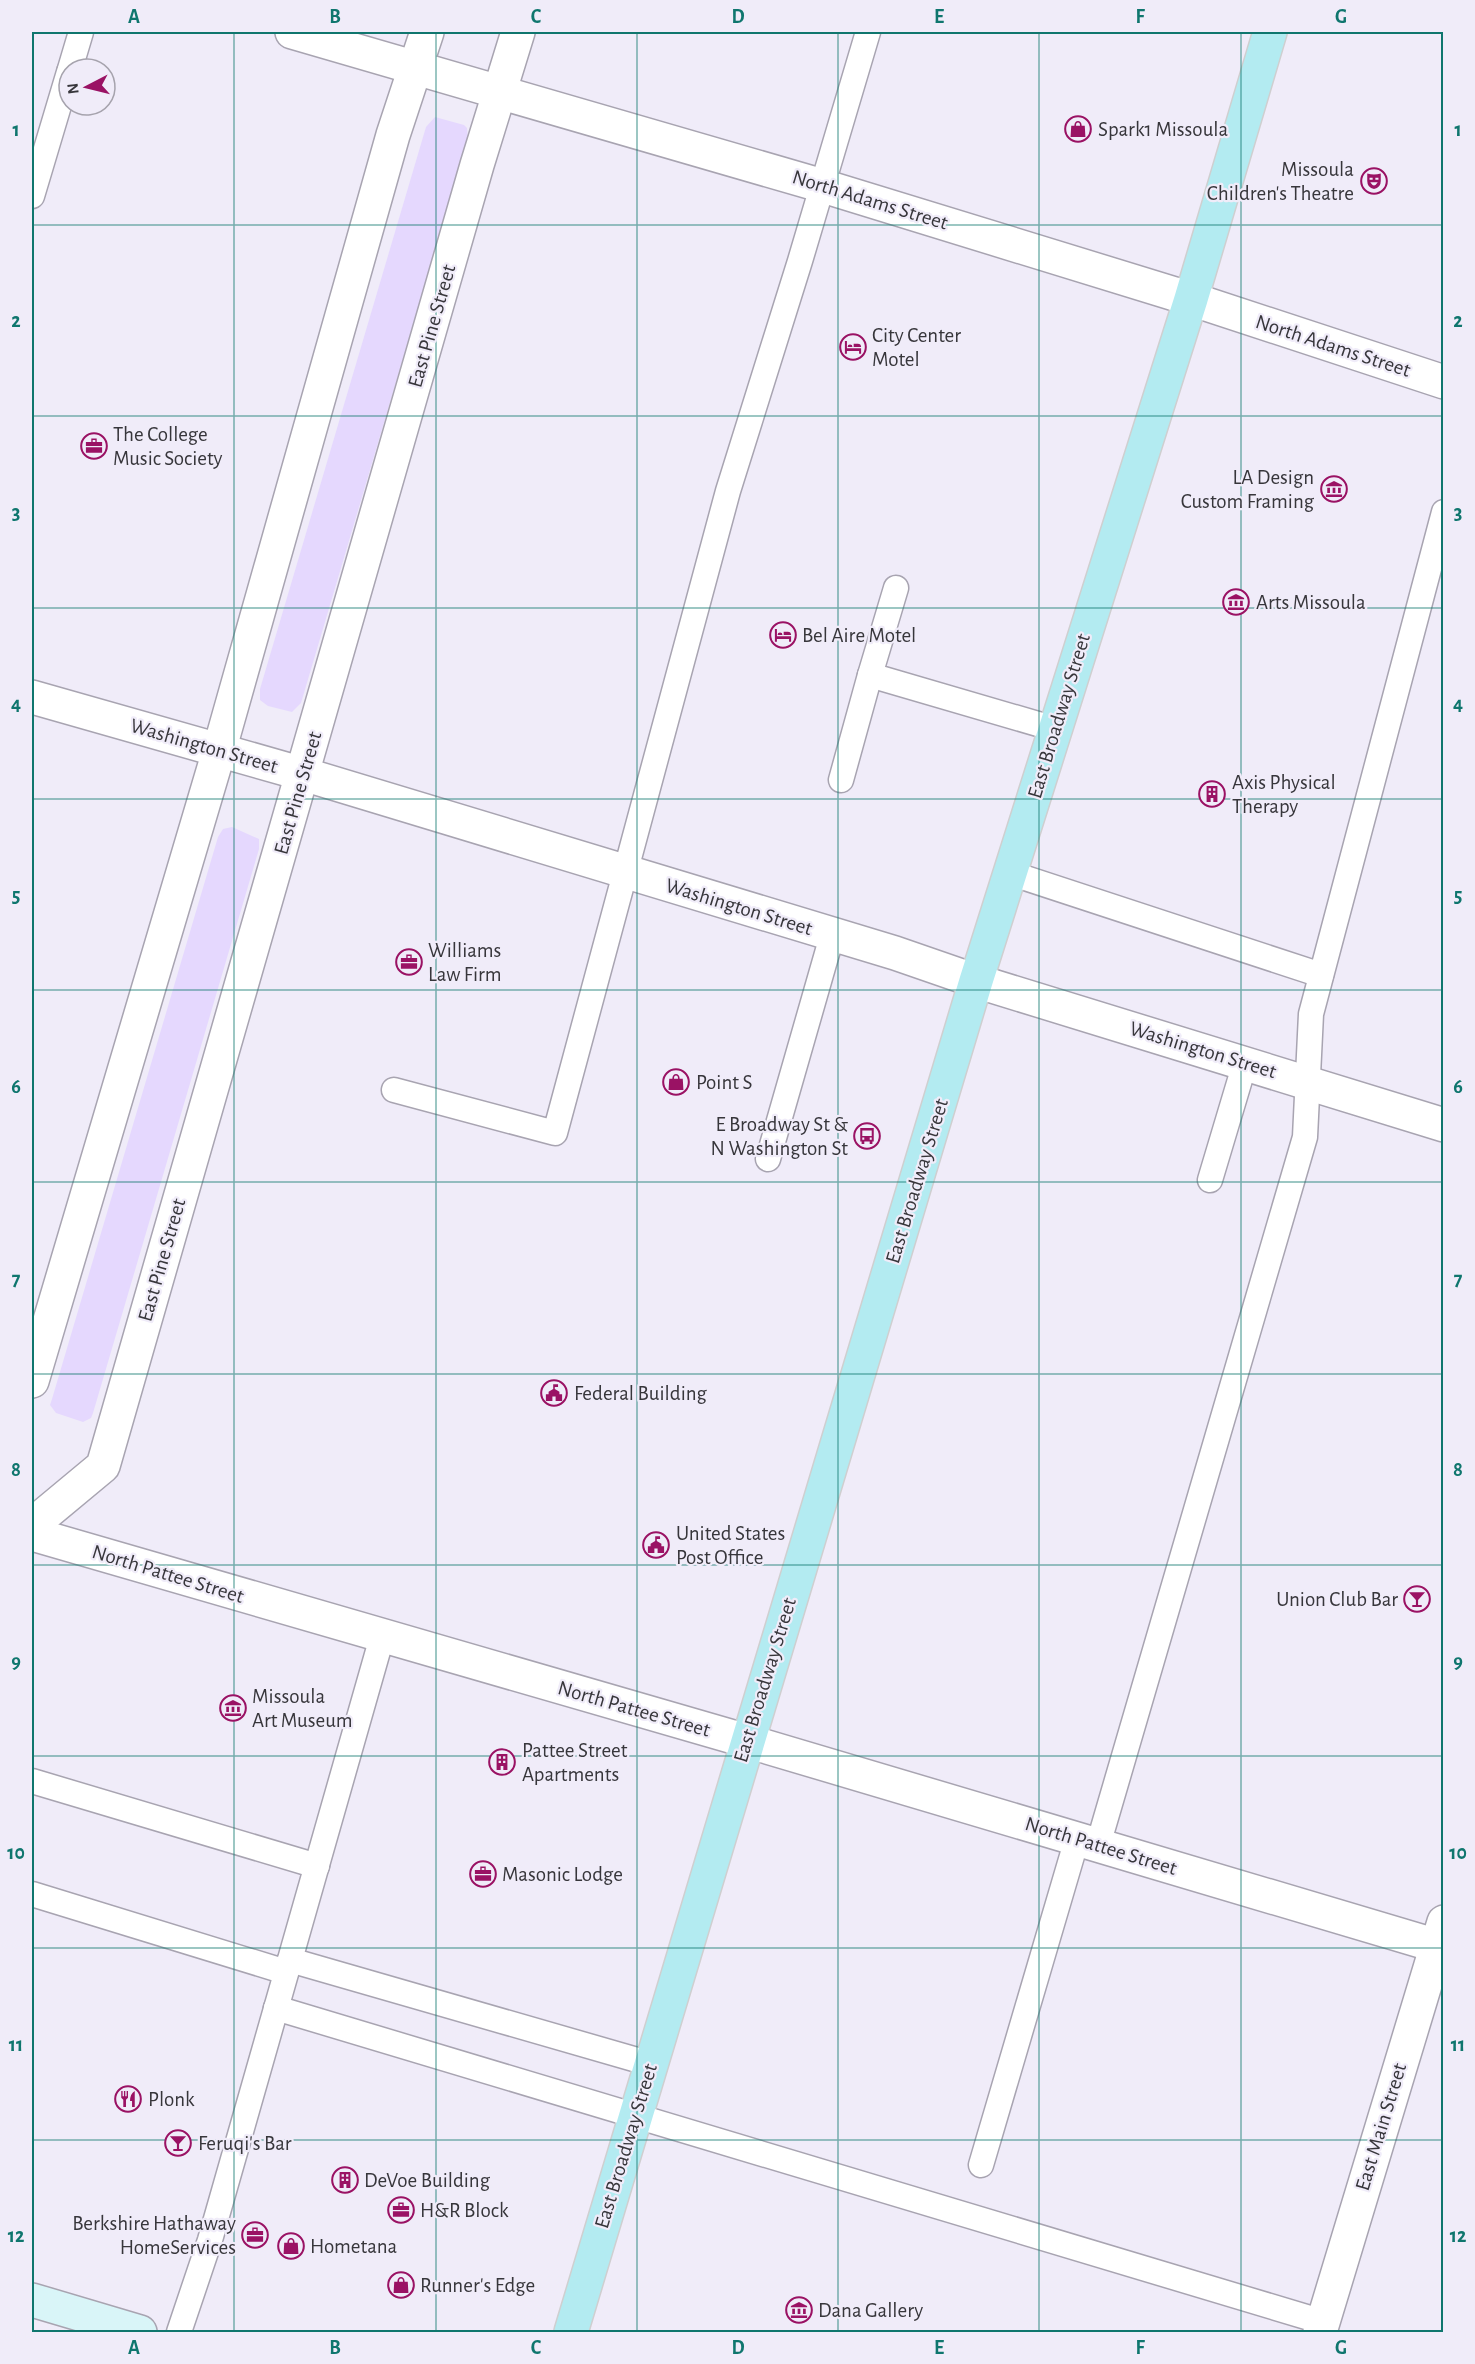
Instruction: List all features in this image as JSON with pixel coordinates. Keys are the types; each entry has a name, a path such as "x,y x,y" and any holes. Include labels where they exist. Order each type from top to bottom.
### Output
{"main road":[{"name":"East Broadway Street","path":"571,2332 976,981 1191,299 1270,32"},
{"path":"32,2300 140,2332"}],"street":[{"name":"North Adams Street","path":"292,32 823,186 1191,299 1443,382"},
{"path":"32,1381 219,750 393,135 427,32"},
{"name":"East Pine Street","path":"32,1525 103,1466 518,32"},
{"name":"Washington Street","path":"32,697 303,774 832,936 896,953 976,981 1443,1125"},
{"name":"North Pattee Street","path":"32,1534 1088,1842 1441,1939"},
{"name":"East Main Street","path":"1321,2327 1441,1939"}],"lane":[{"path":"74,57 81,32"},
{"path":"394,1090 555,1133 728,491 823,186 868,32"},
{"path":"32,196 57,114"},
{"path":"981,2165 1088,1842 1305,1137 1310,1022 1443,512"},
{"path":"841,780 896,588"},
{"path":"870,675 1055,729"},
{"path":"1010,873 1321,975"},
{"path":"768,1159 832,936"},
{"path":"1210,1180 1245,1063"},
{"path":"179,2332 210,2240 382,1637"},
{"path":"32,1781 317,1866"},
{"path":"32,1894 651,2064"},
{"path":"276,2008 1321,2327"}],"shaded area":[{"path":"435,117 464,125 467,128 468,139 301,703 292,712 268,706 260,700 260,689 426,127"},
{"path":"232,827 259,839 259,849 93,1413 91,1418 83,1422 56,1413 50,1405 218,837 223,829"}],"place":[{"name":"Spark1 Missoula","path":"1078,129"},
{"name":"Missoula Children's Theatre","path":"1374,181"},
{"name":"City Center Motel","path":"853,347"},
{"name":"The College Music Society","path":"94,446"},
{"name":"LA Design Custom Framing","path":"1334,489"},
{"name":"Arts Missoula","path":"1236,602"},
{"name":"Bel Aire Motel","path":"783,635"},
{"name":"Axis Physical Therapy","path":"1212,794"},
{"name":"Williams Law Firm","path":"409,962"},
{"name":"Point S","path":"676,1082"},
{"name":"E Broadway St & N Washington St","path":"867,1136"},
{"name":"Federal Building","path":"554,1393"},
{"name":"United States Post Office","path":"656,1545"},
{"name":"Union Club Bar","path":"1417,1599"},
{"name":"Missoula Art Museum","path":"233,1708"},
{"name":"Pattee Street Apartments","path":"502,1762"},
{"name":"Masonic Lodge","path":"483,1874"},
{"name":"Plonk","path":"128,2099"},
{"name":"Feruqi's Bar","path":"178,2143"},
{"name":"DeVoe Building","path":"345,2180"},
{"name":"H&R Block","path":"401,2210"},
{"name":"Berkshire Hathaway HomeServices","path":"255,2235"},
{"name":"Hometana","path":"291,2246"},
{"name":"Runner's Edge","path":"401,2285"},
{"name":"Dana Gallery","path":"799,2310"}]}
